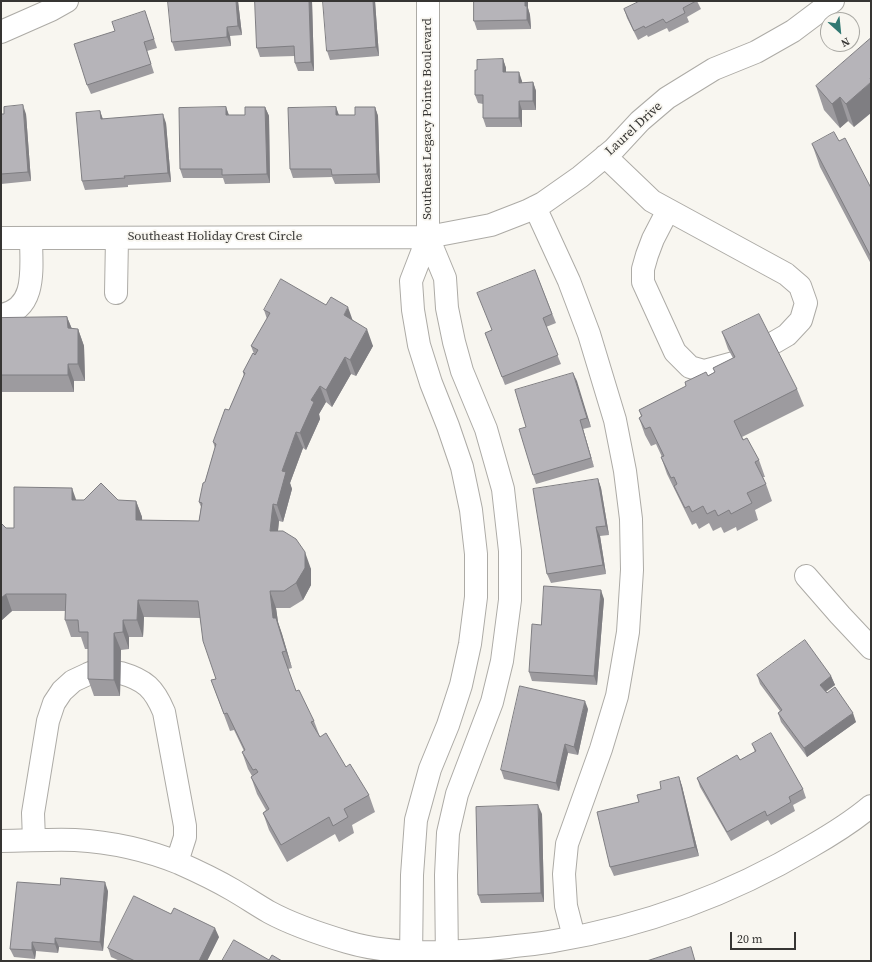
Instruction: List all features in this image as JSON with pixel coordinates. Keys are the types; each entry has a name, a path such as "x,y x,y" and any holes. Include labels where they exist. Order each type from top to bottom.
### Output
{"street":[{"path":"1,32 51,10 67,1"},
{"name":"Southeast Legacy Pointe Boulevard","path":"412,956 412,875 416,820 430,769 462,685 470,644 476,597 476,554 471,510 462,467 428,375 419,345 413,310 411,280 428,237 428,1"},
{"name":"Laurel Drive","path":"428,237 491,225 535,207 580,177 614,148 640,121 667,98 714,69 756,52 793,31 833,1"},
{"path":"605,156 652,201 786,274 800,286 806,303 801,320 787,335 775,342"},
{"path":"535,207 569,281 589,334 615,420 625,471 631,519 632,570 628,632 618,696 567,844 564,874 566,906 574,937"},
{"path":"668,210 653,239 643,269 643,282 675,352 690,367 704,371 737,362"},
{"name":"Southeast Legacy Pointe Boulevard","path":"428,237 445,278 447,308 462,371 486,429 503,489 510,551 510,600 502,661 492,702 456,794 448,833 446,875 447,957"},
{"name":"Southeast Holiday Crest Circle","path":"1,238 428,237"},
{"path":"1,315 8,314 23,304 30,288 31,238"},
{"path":"116,238 116,293"},
{"path":"806,576 871,648"},
{"path":"34,840 33,813 48,721 54,703 62,690 73,681 93,672"},
{"path":"121,672 137,678 151,689 159,700 164,712 185,826 185,837 177,862"},
{"path":"1,841 77,840 124,846 177,862 232,889 269,912 308,930 350,943 412,956 447,957 553,942 611,930 669,913 729,890 786,861 841,828 871,806"}],"building":[{"path":"168,1 236,1 238,26 227,27 227,37 172,42"},
{"path":"255,1 309,1 311,62 295,63 294,46 257,48"},
{"path":"323,1 373,1 376,47 327,51"},
{"path":"474,1 525,1 525,6 527,6 527,20 474,21"},
{"path":"640,1 696,1 683,8 685,13 666,23 663,19 645,28 644,26 634,31 624,9"},
{"path":"145,11 154,39 144,42 151,64 87,85 74,44 115,31 112,22"},
{"path":"871,38 871,82 846,104 840,97 832,104 816,86 855,52 860,52 860,48"},
{"path":"503,59 503,72 519,72 519,83 533,82 533,101 519,101 519,118 483,118 483,95 475,95 475,70 477,70 477,60"},
{"path":"23,105 28,172 1,174 1,114 4,114 4,107"},
{"path":"226,107 226,115 245,115 245,107 265,107 267,174 222,175 222,169 180,169 179,108"},
{"path":"336,107 336,115 355,115 355,107 375,107 377,174 332,175 331,169 290,169 288,108"},
{"path":"100,111 101,119 163,114 168,173 82,181 76,113"},
{"path":"834,132 839,141 845,138 871,188 871,257 812,144"},
{"path":"535,270 552,314 543,318 558,355 502,377 485,333 492,330 477,293"},
{"path":"281,279 326,305 331,297 348,307 344,315 367,329 350,360 345,357 326,390 320,386 311,400 314,402 300,433 296,432 282,471 286,472 277,505 273,504 270,531 283,531 296,539 305,552 305,568 296,583 284,591 270,591 273,618 276,618 286,651 282,652 296,691 299,690 314,721 311,722 320,737 326,733 346,767 350,764 369,795 344,809 348,817 333,826 329,817 281,845 263,813 269,809 251,777 258,772 256,769 253,770 242,752 245,750 227,713 224,714 211,680 216,679 203,641 198,601 138,600 137,620 123,620 123,632 114,633 114,680 88,679 88,632 79,632 78,620 65,620 66,594 6,594 1,598 1,523 6,528 14,528 14,487 72,488 72,500 84,500 101,483 118,500 136,501 136,520 199,521 202,503 199,502 203,483 205,482 216,444 213,442 225,409 229,410 245,373 243,372 253,353 255,355 258,350 251,346 270,313 264,310"},
{"path":"759,314 797,389 734,421 743,440 747,438 759,460 755,462 766,484 747,493 752,503 731,514 729,510 718,516 715,510 707,514 703,506 692,512 689,506 685,508 674,486 677,484 674,477 671,478 661,457 664,456 650,427 645,429 639,418 642,416 639,410 686,386 685,382 706,372 708,376 715,372 713,368 735,357 722,332"},
{"path":"67,317 68,328 78,329 78,364 68,364 68,375 1,375 1,318"},
{"path":"573,373 587,418 580,420 591,458 533,475 519,429 526,427 515,390"},
{"path":"598,479 606,526 596,527 603,565 547,574 533,489"},
{"path":"544,586 601,590 594,676 529,672 532,624 541,625"},
{"path":"805,640 831,676 820,685 827,693 835,687 853,713 804,748 778,713 782,710 757,675"},
{"path":"520,686 585,701 574,747 565,744 556,783 501,770"},
{"path":"771,733 803,789 789,797 791,802 767,816 765,811 727,832 697,778 737,755 740,760 756,751 752,744"},
{"path":"679,777 695,847 610,867 597,812 639,802 637,795 661,789 660,782"},
{"path":"538,805 541,893 478,895 476,807"},
{"path":"61,878 105,882 100,942 55,938 55,944 32,942 32,950 10,949 17,882 60,885"},
{"path":"134,896 171,914 174,908 215,928 199,961 135,961 108,948"},
{"path":"234,940 269,960 272,955 282,961 222,961"},
{"path":"691,947 695,961 647,961"}]}
